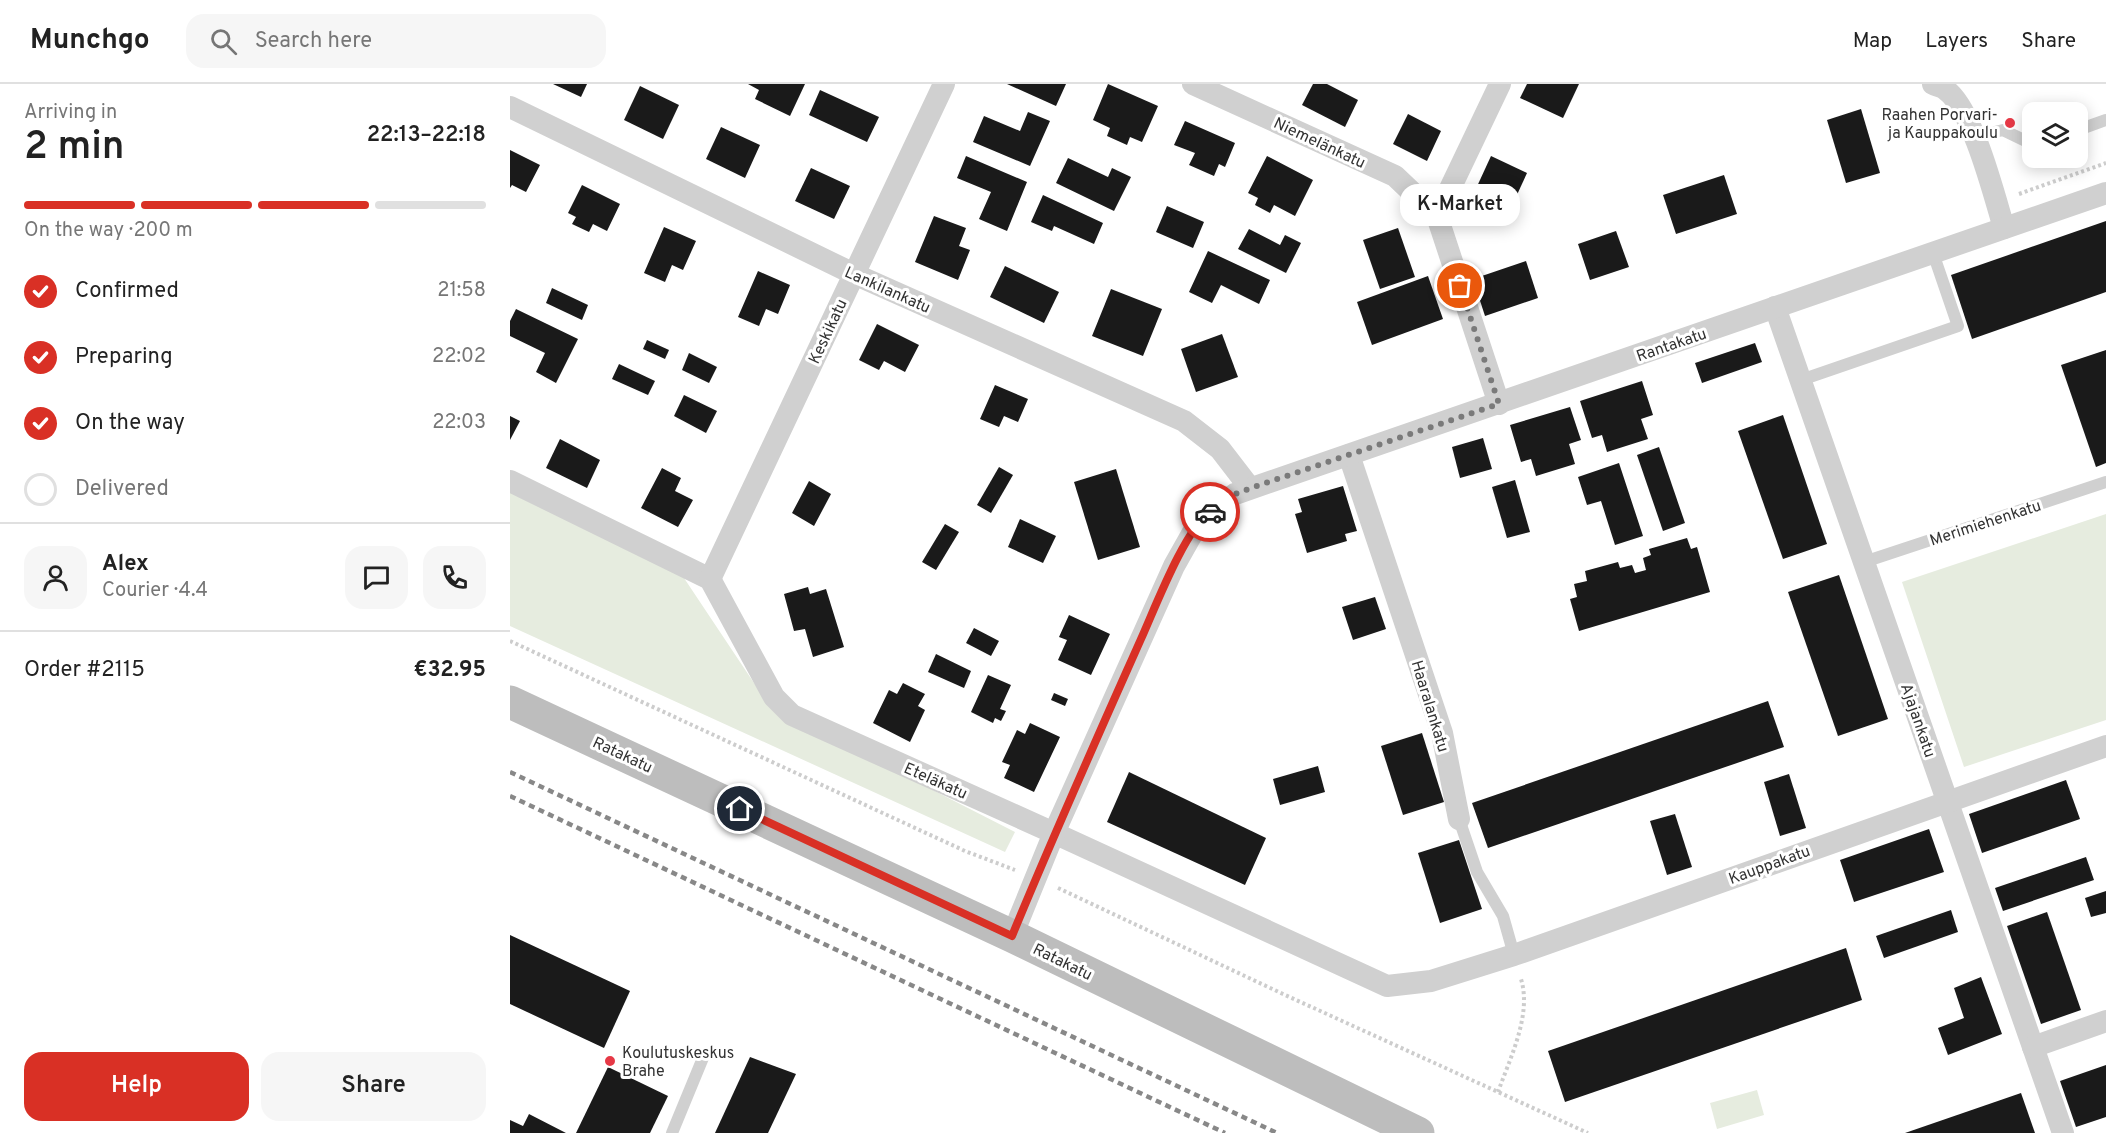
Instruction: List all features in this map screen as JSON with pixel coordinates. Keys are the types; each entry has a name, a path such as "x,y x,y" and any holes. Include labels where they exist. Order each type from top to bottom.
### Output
{"main road":[{"name":"Ratakatu","path":"510,702 1012,936 1418,1133"}],"street":[{"name":"Keskikatu","path":"710,579 944,84"},
{"name":"Niemelänkatu","path":"1193,84 1395,177 1437,216"},
{"path":"1499,404 1437,216 1500,84"},
{"path":"1933,84 1947,90 1964,113 2004,228"},
{"name":"Lankilankatu","path":"510,107 854,274 1184,421 1220,450 1243,491"},
{"name":"Rantakatu","path":"1012,936 1054,832 1174,566 1200,518 1243,491 2106,193"},
{"name":"Ajajankatu","path":"1775,307 2063,1133"},
{"name":"Haaralankatu","path":"1349,455 1442,734 1459,819"},
{"path":"510,481 710,579"},
{"name":"Eteläkatu","path":"710,579 774,697 792,715 1054,832 1387,986 1431,981"},
{"name":"Kauppakatu","path":"1431,981 1514,955 2106,746"},
{"path":"2033,1047 2106,1021"}],"lane":[{"path":"2088,126 2106,120"},
{"path":"1974,137 2003,130 2022,139"},
{"path":"1801,380 1958,326 1933,253"},
{"name":"Merimiehenkatu","path":"1864,562 2106,482"},
{"name":"Haaralankatu","path":"1459,819 1477,872 1503,916 1514,955"},
{"path":"672,1133 705,1053"}],"path":[{"path":"1997,203 2106,163"},
{"path":"1498,1092 1513,1051 1522,1016 1523,987 1514,955"}],"shaded area":[{"path":"510,491 678,569 770,707 1015,832 1005,852 510,626"},
{"path":"2106,514 2106,720 1964,767 1902,582"},
{"path":"1757,1090 1764,1115 1717,1129 1710,1103"}],"building":[{"path":"553,84 587,84 581,97"},
{"path":"748,84 805,84 790,116 755,99 759,90"},
{"path":"1007,84 1066,84 1056,106"},
{"path":"1108,84 1158,106 1142,142 1130,137 1127,145 1107,136 1110,128 1093,120"},
{"path":"1313,84 1327,84 1358,100 1345,127 1302,105"},
{"path":"1527,84 1579,84 1563,118 1520,98"},
{"path":"640,86 679,105 663,139 624,120"},
{"path":"820,90 879,117 867,142 809,115"},
{"path":"1861,109 1880,173 1846,183 1827,120"},
{"path":"1028,112 1050,121 1030,166 973,142 984,116 1020,131"},
{"path":"1408,114 1441,131 1427,161 1393,144"},
{"path":"1185,121 1235,143 1225,167 1219,164 1214,176 1189,165 1195,153 1174,145"},
{"path":"721,127 760,145 745,178 706,159"},
{"path":"510,150 540,165 526,192 512,185 510,188"},
{"path":"966,156 1027,182 1007,231 979,219 991,192 957,178"},
{"path":"1267,156 1313,180 1295,216 1274,205 1270,213 1255,205 1258,198 1248,193"},
{"path":"1491,156 1527,173 1504,223 1468,206"},
{"path":"1068,158 1108,177 1112,168 1131,177 1114,211 1056,183"},
{"path":"811,168 850,186 834,219 795,201"},
{"path":"1724,175 1737,214 1676,234 1663,195"},
{"path":"582,185 620,204 607,231 593,224 589,232 572,224 576,217 568,213"},
{"path":"1043,195 1103,223 1094,244 1054,226 1052,231 1031,222"},
{"path":"1167,206 1204,222 1193,248 1156,232"},
{"path":"934,216 966,228 959,246 970,250 958,280 915,262"},
{"path":"2106,221 2106,292 1972,339 1951,275"},
{"path":"664,227 696,241 683,270 672,265 665,282 644,273"},
{"path":"1398,228 1415,277 1380,289 1363,240"},
{"path":"1249,229 1280,245 1285,235 1301,243 1286,273 1238,249"},
{"path":"1616,231 1629,267 1590,280 1578,244"},
{"path":"1208,251 1270,280 1259,304 1221,285 1212,303 1189,292"},
{"path":"1526,261 1538,298 1485,316 1473,279"},
{"path":"1005,266 1059,292 1044,323 990,297"},
{"path":"758,271 790,285 778,314 766,309 759,326 738,317"},
{"path":"1428,276 1443,319 1372,345 1357,302"},
{"path":"552,288 588,305 582,320 546,303"},
{"path":"1111,289 1162,309 1143,356 1092,336"},
{"path":"516,309 578,339 556,383 536,372 545,353 510,336 510,321"},
{"path":"877,324 919,345 905,372 884,361 879,370 859,360"},
{"path":"1222,334 1238,377 1196,392 1181,349"},
{"path":"647,340 669,350 665,359 643,349"},
{"path":"1755,343 1762,362 1702,383 1695,363"},
{"path":"2106,350 2106,463 2096,467 2061,365"},
{"path":"689,353 717,367 709,383 682,370"},
{"path":"619,364 655,381 648,395 612,379"},
{"path":"1642,381 1653,415 1641,419 1648,439 1607,452 1602,435 1592,438 1580,401"},
{"path":"995,385 1028,399 1018,422 1004,416 999,427 980,419"},
{"path":"684,395 717,411 706,433 674,416"},
{"path":"1570,407 1581,440 1569,444 1575,464 1536,476 1531,459 1521,462 1510,425"},
{"path":"1783,415 1827,544 1783,559 1738,431"},
{"path":"510,416 520,421 510,440"},
{"path":"1483,438 1492,469 1460,478 1452,447"},
{"path":"560,439 600,460 587,488 546,468"},
{"path":"1659,447 1685,523 1663,531 1637,455"},
{"path":"1619,463 1643,536 1615,545 1601,501 1587,505 1578,477"},
{"path":"999,467 1013,475 991,513 977,505"},
{"path":"662,468 681,478 675,491 693,500 678,527 641,508"},
{"path":"1116,469 1140,547 1098,560 1074,482"},
{"path":"1515,480 1530,532 1507,538 1492,487"},
{"path":"809,481 831,494 814,526 792,513"},
{"path":"1343,486 1357,531 1345,534 1347,541 1307,553 1295,514 1302,512 1298,499"},
{"path":"1020,519 1056,536 1043,563 1008,547"},
{"path":"945,524 959,532 936,570 922,562"},
{"path":"1687,538 1691,549 1697,547 1710,592 1579,631 1570,599 1577,597 1574,584 1587,581 1585,571 1618,562 1620,568 1632,565 1635,573 1646,570 1643,558 1651,555 1649,549"},
{"path":"1839,575 1888,719 1838,736 1788,592"},
{"path":"808,587 810,594 826,589 844,647 813,657 805,629 794,631 784,594"},
{"path":"1375,597 1386,629 1353,640 1342,607"},
{"path":"1069,615 1110,634 1091,675 1058,660 1067,640 1059,637"},
{"path":"974,628 999,641 991,656 966,643"},
{"path":"936,654 971,671 964,688 928,672"},
{"path":"988,675 1011,685 1000,709 1006,711 1001,721 995,718 993,723 971,712"},
{"path":"903,683 925,694 918,706 925,710 910,742 873,723 889,690 897,694"},
{"path":"1054,693 1068,699 1065,706 1051,700"},
{"path":"1768,701 1784,747 1488,848 1472,803"},
{"path":"1030,723 1060,737 1034,792 1004,778 1010,765 1002,762 1017,730 1025,734"},
{"path":"1422,733 1444,802 1403,815 1381,746"},
{"path":"1318,766 1325,792 1280,805 1273,779"},
{"path":"1129,772 1266,838 1245,885 1107,822"},
{"path":"1789,774 1806,828 1780,836 1764,782"},
{"path":"2066,780 2080,819 1982,853 1969,814"},
{"path":"1675,814 1692,867 1667,875 1650,821"},
{"path":"1929,829 1944,872 1854,902 1840,860"},
{"path":"1459,840 1482,909 1440,923 1418,853"},
{"path":"2086,857 2094,880 2003,911 1995,888"},
{"path":"2106,891 2106,913 2091,917 2085,898"},
{"path":"1951,910 1958,932 1884,958 1876,936"},
{"path":"2047,912 2081,1010 2041,1024 2007,926"},
{"path":"510,935 630,991 604,1048 510,1004"},
{"path":"1846,948 1862,1000 1565,1102 1548,1051"},
{"path":"1981,977 2002,1034 1948,1055 1938,1028 1964,1018 1954,988"},
{"path":"750,1057 796,1074 768,1133 715,1133"},
{"path":"2106,1065 2106,1117 2076,1127 2060,1081"},
{"path":"608,1067 668,1096 650,1133 576,1133"},
{"path":"2021,1093 2035,1133 1905,1133"},
{"path":"529,1114 566,1133 510,1133 510,1120 523,1126"}],"railway":[{"path":"510,772 1277,1133"},
{"path":"510,796 1225,1133"}],"way so far":[{"path":"1210,512 1235,494 1251,488 1499,404 1460,286"}],"place":[{"name":"Raahen Porvari- ja Kauppakoulu","path":"2010,123"},
{"name":"K-Market","path":"1460,286"},
{"name":"Koulutuskeskus Brahe","path":"610,1061"}],"route":[{"path":"740,809 1012,936 1054,832 1174,566 1200,518 1210,512"}]}
